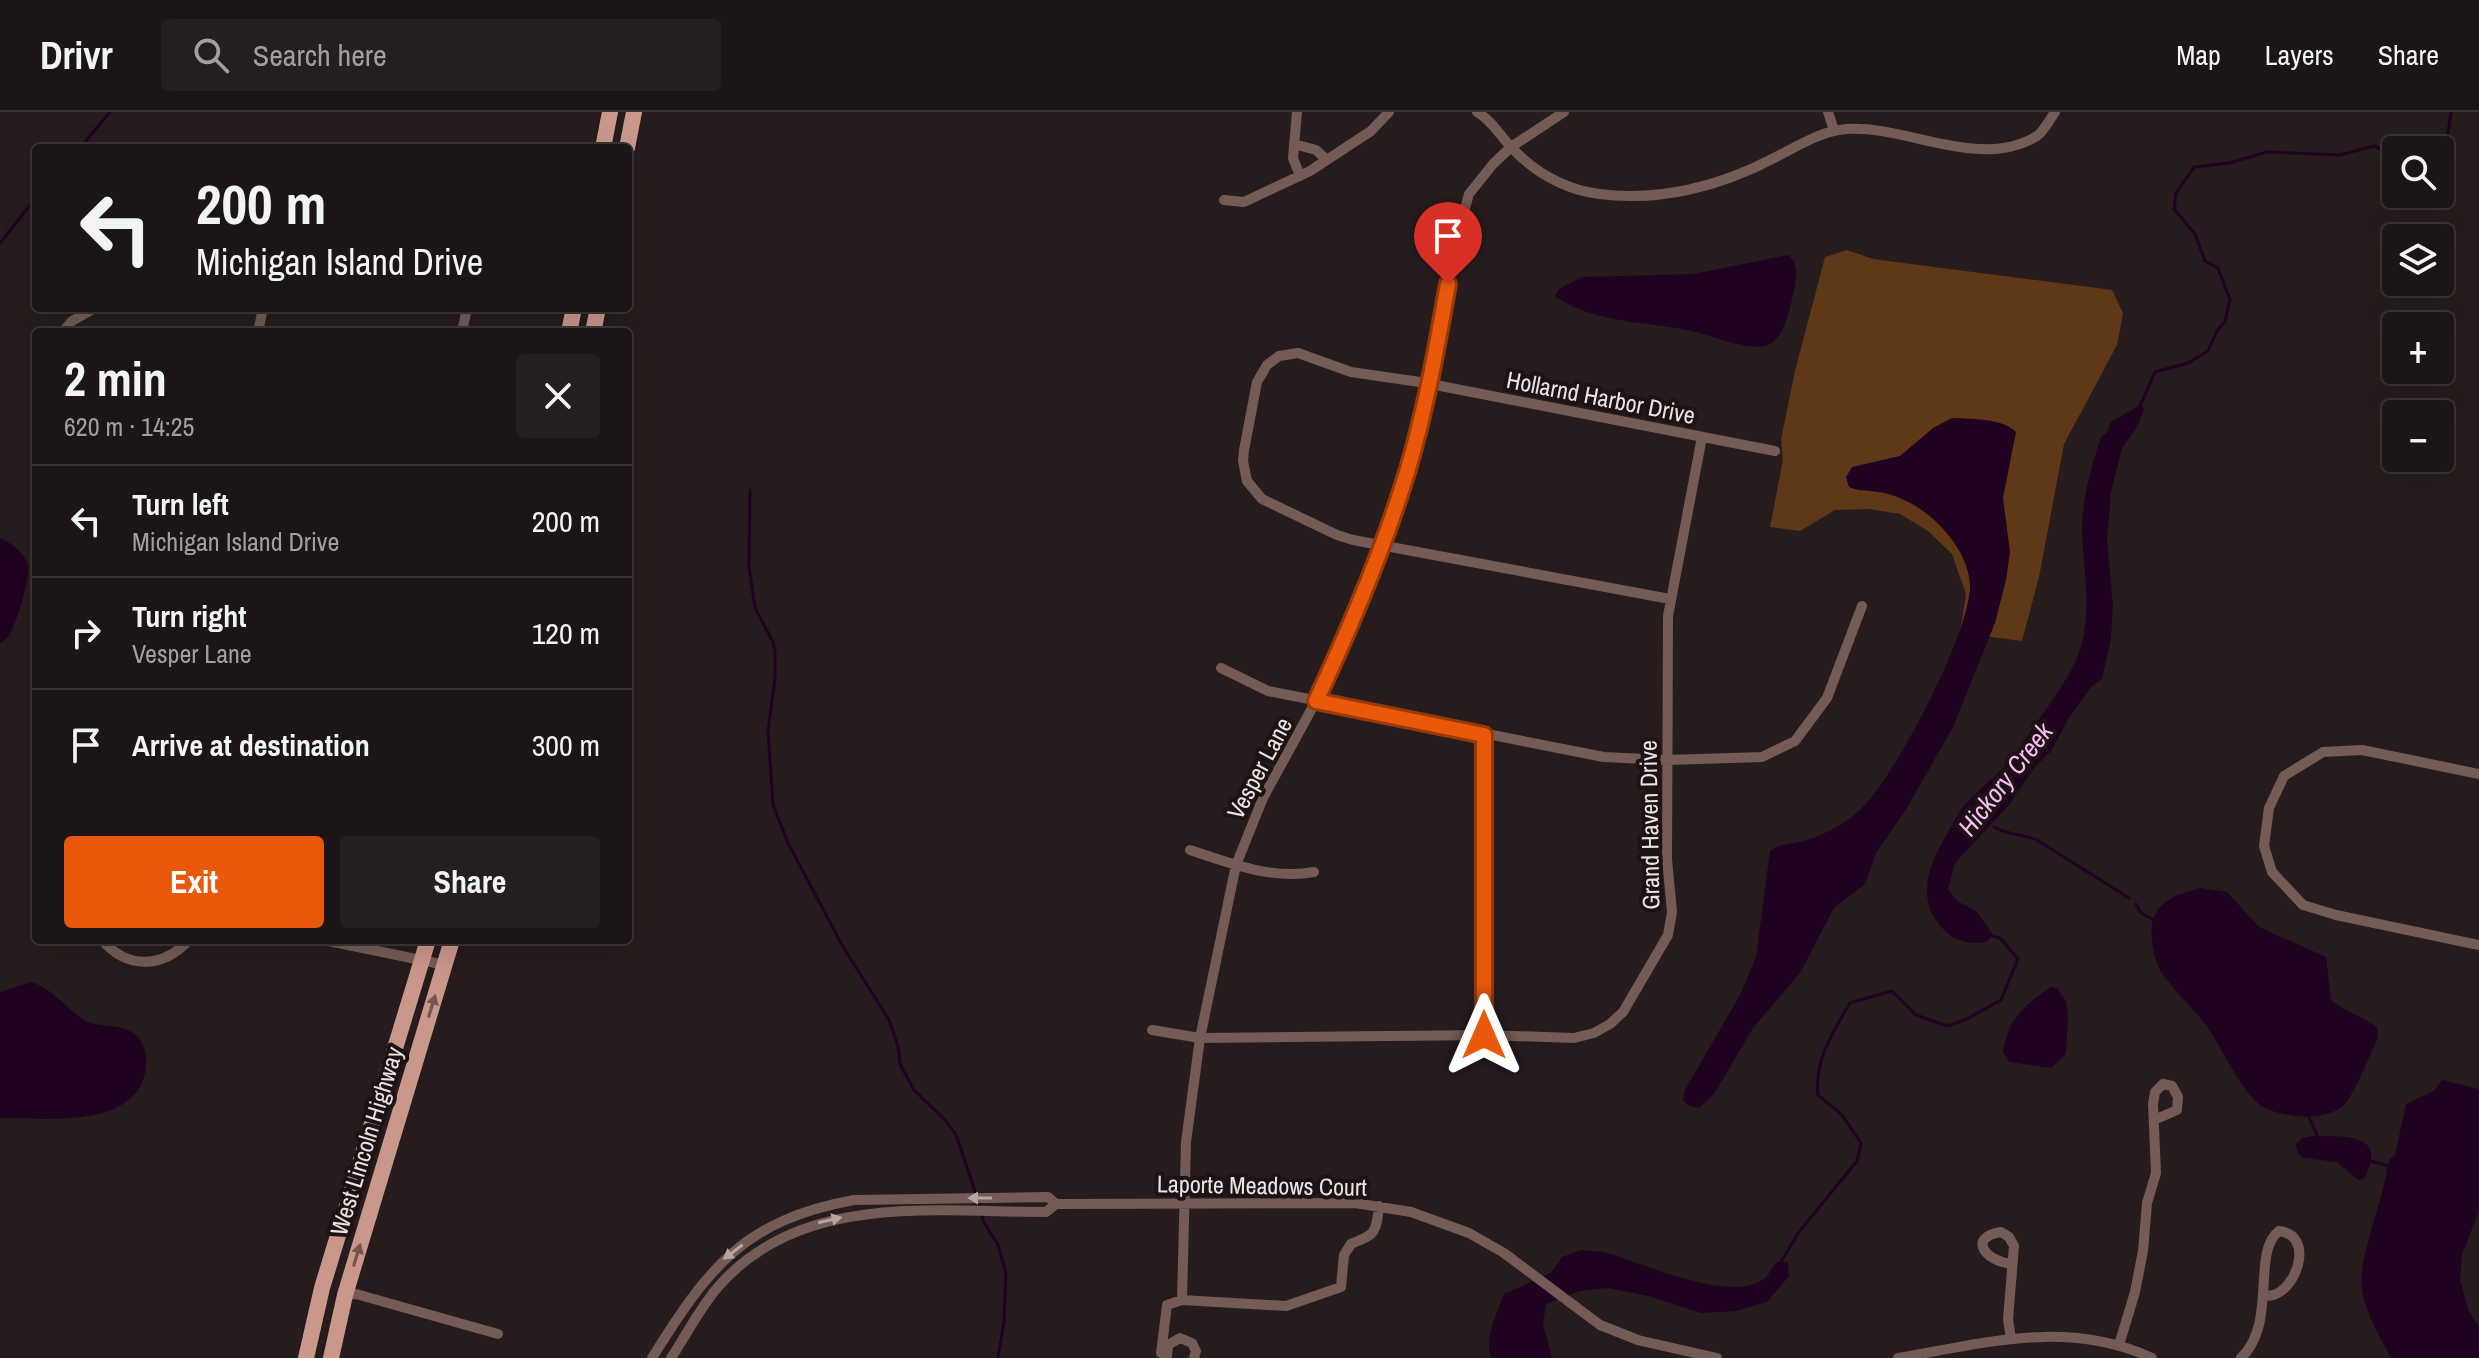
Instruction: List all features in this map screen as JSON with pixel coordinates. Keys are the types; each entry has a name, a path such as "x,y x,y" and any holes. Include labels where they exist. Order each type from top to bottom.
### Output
{"main road":[{"path":"604,144 610,112"},
{"path":"628,144 634,112"},
{"name":"West Lincoln Highway","path":"306,1358 322,1288 427,944"},
{"name":"West Lincoln Highway","path":"331,1358 345,1295 451,944"}],"street":[{"path":"1297,112 1293,158 1300,176"},
{"path":"1224,200 1244,202 1300,176 1371,131 1389,112"},
{"path":"1477,112 1544,177 1601,194 1642,195 1676,193 1729,179 1813,137 1834,130 1868,130 1962,147 2005,148 2039,135 2055,112"},
{"name":"Vesper Lane","path":"1182,1300 1186,1142 1200,1038 1236,865 1263,798 1316,701 1348,632 1383,546 1408,468 1469,194 1511,147 1550,116 1564,112"},
{"path":"1828,112 1834,130"},
{"path":"1294,144 1310,147 1326,159"},
{"path":"66,328 88,312"},
{"name":"Hollarnd Harbor Drive","path":"1383,546 1337,535 1262,499 1251,488 1243,461 1257,382 1273,360 1285,354 1298,353 1351,372 1425,383 1775,451"},
{"name":"Grand Haven Drive","path":"1152,1030 1200,1038 1484,1035 1574,1038 1594,1033 1623,1012 1668,935 1672,912 1667,859 1666,639 1670,599 1702,437"},
{"path":"1383,546 1670,599"},
{"path":"1221,668 1268,691 1604,757 1667,760 1762,757 1795,741 1827,698 1862,606"},
{"path":"1484,735 1484,1035"},
{"path":"2479,774 2362,750 2323,752 2284,776 2269,808 2264,846 2272,872 2303,905 2336,915 2479,945"},
{"path":"1190,850 1274,875 1293,876 1314,872"},
{"path":"106,944 121,957 145,961 170,958 185,944"},
{"path":"344,944 445,965"},
{"path":"2119,1345 2135,1292 2143,1251 2147,1203 2156,1173 2154,1120"},
{"name":"Laporte Meadows Court","path":"652,1358 698,1287 725,1258 787,1217 823,1205 876,1198 1048,1197 1056,1204"},
{"name":"Laporte Meadows Court","path":"671,1358 718,1287 734,1270 790,1232 821,1221 855,1215 1046,1212 1056,1204 1186,1203 1355,1203 1411,1212 1469,1233 1518,1264 1586,1316 1638,1340 1717,1358"},
{"path":"1163,1356 1167,1305 1182,1300 1286,1306 1341,1287 1344,1255 1351,1244 1369,1237 1377,1229 1379,1206"},
{"path":"2241,1358 2257,1339 2267,1248 2279,1231 2289,1232 2299,1246 2297,1271 2277,1294 2263,1296"},
{"path":"2011,1339 2008,1319 2012,1264"},
{"path":"345,1295 356,1294 498,1334"},
{"path":"1898,1358 2011,1339 2059,1335 2119,1345 2152,1358"},
{"path":"1163,1356 1171,1341 1184,1338 1195,1347 1194,1358"}],"shaded area":[{"path":"1847,250 1873,259 2112,290 2123,313 2117,345 2064,444 2039,577 2022,641 1960,633 1966,594 1952,554 1928,531 1900,514 1869,509 1835,510 1800,531 1770,527 1783,460 1781,439 1825,257"}],"water":[{"path":"1788,255 1792,258 1796,273 1790,308 1779,335 1763,346 1753,347 1692,331 1604,317 1555,296 1559,289 1582,277 1694,274"},
{"path":"2142,404 2144,410 2137,427 2122,448 2111,492 2107,539 2113,606 2111,639 2102,679 2092,686 2068,719 2052,750 2034,768 2009,805 1955,863 1948,889 1957,901 1976,911 1992,933 1988,941 1971,943 1959,940 1948,934 1935,919 1927,895 1930,871 1960,812 2013,757 2062,686 2076,660 2086,617 2082,531 2091,472 2101,437 2111,422"},
{"path":"1952,418 1995,422 2016,432 2003,498 2010,552 1995,623 1953,727 1907,808 1876,853 1865,884 1834,908 1800,973 1753,1028 1714,1094 1699,1108 1689,1106 1683,1100 1685,1090 1740,995 1756,957 1770,851 1827,832 1862,808 1911,736 1958,636 1970,586 1963,557 1952,540 1932,518 1914,505 1885,493 1849,487 1846,477 1852,467 1900,456 1933,428"},
{"path":"0,538 20,552 26,560 28,571 15,621 9,635 0,644"},
{"path":"2200,888 2227,892 2259,927 2326,957 2331,1000 2377,1027 2378,1038 2356,1086 2342,1107 2315,1116 2294,1116 2265,1108 2241,1083 2206,1025 2163,974 2153,947 2154,917 2169,900"},
{"path":"31,982 46,989 86,1021 122,1028 140,1039 146,1066 140,1087 127,1101 110,1111 88,1116 0,1118 0,992"},
{"path":"2051,987 2057,988 2066,1001 2066,1054 2051,1068 2009,1062 2003,1052 2013,1022 2025,1007"},
{"path":"2442,1080 2479,1089 2479,1211 2462,1254 2460,1280 2469,1312 2479,1327 2479,1358 2391,1358 2364,1299 2361,1278 2363,1263 2387,1169 2395,1155 2406,1104 2434,1091"},
{"path":"2302,1138 2350,1138 2367,1145 2371,1153 2364,1179 2358,1180 2337,1162 2304,1158 2298,1154 2296,1144"},
{"path":"1581,1250 1608,1253 1712,1285 1752,1285 1766,1277 1776,1262 1788,1262 1789,1276 1767,1302 1736,1311 1701,1313 1648,1296 1608,1288 1579,1291 1546,1304 1543,1324 1552,1358 1491,1358 1490,1334 1504,1294 1551,1273 1562,1257"}],"waterway":[{"path":"83,144 110,112"},
{"name":"Hickory Creek","path":"2446,136 2451,112"},
{"name":"Hickory Creek","path":"2140,406 2155,372 2188,363 2208,351 2225,321 2230,300 2218,268 2205,261 2195,234 2174,209 2176,193 2194,167 2229,163 2267,152 2340,155 2374,146 2382,149"},
{"path":"0,243 32,203"},
{"path":"750,490 749,566 755,608 775,651 768,731 773,805 788,843 842,945 889,1020 898,1046 900,1064 914,1090 956,1135 976,1194"},
{"path":"1994,827 2037,840 2129,898"},
{"path":"2136,904 2141,913 2154,920"},
{"name":"Hickory Creek","path":"1779,1265 1799,1232 1857,1161 1861,1143 1842,1115 1818,1095 1822,1059 1850,1003 1892,991 1916,1015 1947,1026 1965,1020 2001,1000 2018,959 2000,938 1989,935"},
{"path":"2308,1115 2318,1137"},
{"path":"2370,1161 2390,1166"},
{"path":"979,1201 983,1221 998,1245 1006,1273 1004,1321 998,1358"}],"route":[{"path":"1448,284 1430,384 1408,468 1383,546 1316,701 1484,735 1484,1035"}]}
